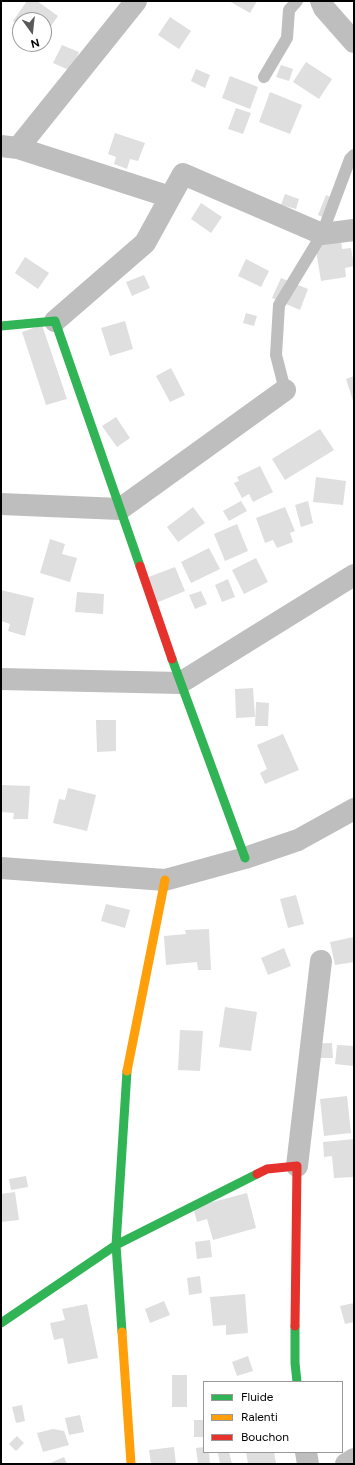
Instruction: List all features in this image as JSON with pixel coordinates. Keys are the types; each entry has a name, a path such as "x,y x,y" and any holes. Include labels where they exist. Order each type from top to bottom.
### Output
{"street":[{"path":"136,1 9,147 170,197"},
{"path":"321,1 324,8 354,42"},
{"path":"1,326 55,321 145,244 183,174 322,234 354,230"},
{"path":"55,321 180,683 245,858"},
{"path":"1,504 120,509 285,390"},
{"path":"1,679 180,683 354,575"},
{"path":"1,868 165,880 245,858 298,840 354,809"},
{"path":"131,1464 116,1244 126,1075 165,880"},
{"path":"297,1381 295,1363 297,1166 321,960"},
{"path":"1,1323 116,1244 267,1169 297,1166"},
{"path":"306,1453 308,1464"},
{"path":"346,1464 354,1459"}],"lane":[{"path":"264,77 287,38 288,10 297,1"},
{"path":"285,390 276,355 279,305 322,234 350,159 354,155"}],"building":[{"path":"27,1 37,1 58,16 52,25 52,12 19,12"},
{"path":"229,1 257,1 250,13"},
{"path":"170,17 191,31 179,49 158,35"},
{"path":"62,45 79,52 71,71 53,63"},
{"path":"306,62 332,79 319,99 293,82"},
{"path":"281,65 293,69 289,81 276,77"},
{"path":"196,69 210,75 205,88 191,81"},
{"path":"230,76 258,87 250,109 222,98"},
{"path":"270,92 302,105 290,134 259,122"},
{"path":"236,108 251,113 243,134 228,129"},
{"path":"115,133 145,143 138,161 130,159 127,169 114,164 116,157 108,154"},
{"path":"285,194 299,199 296,209 281,205"},
{"path":"326,195 337,200 329,220 318,215"},
{"path":"201,203 222,217 211,233 191,219"},
{"path":"341,240 342,249 351,248 354,266 345,268 346,277 321,281 315,244"},
{"path":"25,257 49,273 38,289 15,273"},
{"path":"246,259 269,271 261,287 238,276"},
{"path":"144,275 150,288 132,296 126,282"},
{"path":"281,278 308,289 300,310 272,298"},
{"path":"246,313 257,316 254,326 243,323"},
{"path":"125,321 133,349 110,356 101,328"},
{"path":"42,325 67,399 46,405 22,332"},
{"path":"171,368 185,395 170,402 156,376"},
{"path":"354,376 354,404 346,379"},
{"path":"116,417 130,438 117,447 102,426"},
{"path":"320,429 334,450 285,480 272,459"},
{"path":"260,466 273,492 253,502 249,494 242,498 234,483 239,481 237,477"},
{"path":"316,477 346,481 343,505 313,502"},
{"path":"241,501 247,511 229,521 223,511"},
{"path":"308,501 313,523 301,527 295,505"},
{"path":"193,507 205,523 178,542 167,527"},
{"path":"285,507 295,531 290,533 293,542 277,548 273,540 265,543 256,518"},
{"path":"237,524 248,551 225,561 214,534"},
{"path":"50,539 65,544 62,554 77,558 70,582 40,573"},
{"path":"209,548 220,569 191,583 181,562"},
{"path":"256,558 268,582 244,594 232,570"},
{"path":"175,567 185,591 156,603 146,578"},
{"path":"228,579 235,597 222,602 215,585"},
{"path":"1,590 34,598 25,636 8,631 10,624 1,621"},
{"path":"201,591 207,604 195,609 189,595"},
{"path":"77,592 104,594 103,614 75,612"},
{"path":"253,688 255,717 236,718 235,689"},
{"path":"256,702 269,703 268,726 255,726"},
{"path":"96,720 116,720 116,751 97,752"},
{"path":"283,734 299,770 265,784 260,773 267,769 257,745"},
{"path":"1,785 30,786 28,819 13,819 14,813 1,812"},
{"path":"68,788 96,795 87,831 53,823 59,799 65,800"},
{"path":"296,895 304,924 288,928 280,899"},
{"path":"106,904 130,910 125,928 101,921"},
{"path":"209,929 211,970 198,970 197,962 166,965 164,936 186,934 185,930"},
{"path":"354,937 354,962 335,965 330,942"},
{"path":"284,948 291,966 268,975 261,958"},
{"path":"225,1007 257,1012 251,1051 219,1047"},
{"path":"180,1030 203,1031 200,1071 178,1070"},
{"path":"332,1043 333,1058 308,1058 307,1044"},
{"path":"337,1045 354,1046 354,1066 335,1064"},
{"path":"347,1096 351,1133 324,1136 320,1099"},
{"path":"354,1139 354,1177 334,1178 332,1156 324,1157 323,1142"},
{"path":"26,1176 28,1187 11,1190 9,1179"},
{"path":"15,1192 19,1220 1,1222 1,1194"},
{"path":"247,1193 256,1228 213,1240 207,1219 197,1222 193,1207"},
{"path":"210,1240 212,1257 197,1259 195,1242"},
{"path":"200,1276 202,1293 189,1295 187,1278"},
{"path":"245,1294 248,1333 226,1335 226,1325 213,1326 210,1297"},
{"path":"164,1301 170,1315 150,1323 145,1309"},
{"path":"354,1303 354,1322 345,1324 340,1306"},
{"path":"87,1304 98,1358 68,1364 63,1338 54,1340 50,1323 65,1320 62,1309"},
{"path":"248,1356 253,1371 237,1376 232,1362"},
{"path":"172,1375 187,1375 187,1407 172,1407"},
{"path":"22,1405 25,1421 16,1423 12,1407"},
{"path":"80,1415 84,1432 69,1435 65,1418"},
{"path":"194,1420 203,1420 203,1437 194,1437"},
{"path":"53,1429 64,1431 69,1445 43,1452 37,1433"},
{"path":"17,1436 24,1443 16,1451 9,1444"},
{"path":"174,1447 176,1464 151,1464 149,1450"},
{"path":"203,1447 203,1453 209,1453 210,1464 198,1464 196,1448"},
{"path":"218,1453 229,1453 232,1464 220,1464"},
{"path":"246,1453 274,1453 276,1463 248,1464"},
{"path":"64,1457 67,1464 48,1464"}],"traffic: fast":[{"path":"1,326 55,321 140,566"},
{"path":"172,659 245,858"},
{"path":"122,1332 116,1245 127,1071"},
{"path":"1,1323 116,1245 257,1174"},
{"path":"295,1326 295,1363 297,1381"}],"traffic: slow":[{"path":"127,1071 165,880"},
{"path":"122,1332 131,1464"}],"traffic: jam":[{"path":"140,566 172,659"},
{"path":"257,1174 267,1169 297,1166 295,1326"}]}
